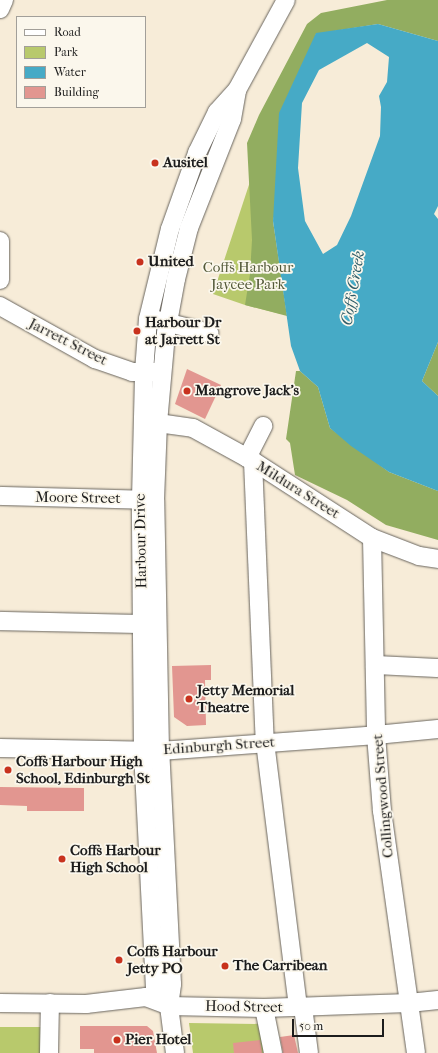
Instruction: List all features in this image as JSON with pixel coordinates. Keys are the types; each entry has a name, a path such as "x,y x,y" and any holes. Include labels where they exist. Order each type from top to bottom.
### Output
{"street":[{"path":"0,9 4,0"},
{"name":"Harbour Drive","path":"169,1006 155,988 148,500 144,372 148,319 170,229 197,153 217,112 237,90 286,0"},
{"name":"Harbour Drive","path":"151,751 142,624 148,500 158,423 168,322 189,228 232,119 237,90"},
{"path":"0,241 0,280"},
{"name":"Jarrett Street","path":"0,306 95,359 132,372 163,373"},
{"path":"148,319 168,322 209,333"},
{"name":"Mildura Street","path":"158,423 193,428 250,459 372,538 419,556 438,559"},
{"path":"263,426 250,459 265,742 300,1007 309,1053"},
{"name":"Moore Street","path":"0,496 148,500"},
{"name":"Collingwood Street","path":"372,538 376,735 382,812 416,1053"},
{"path":"0,621 142,624"},
{"path":"375,665 438,668"},
{"name":"Edinburgh Street","path":"0,748 151,751 376,735 438,729"},
{"path":"0,1002 86,1004 146,997 169,1006 175,1053"},
{"name":"Hood Street","path":"169,1006 264,1008 409,1004 438,1000"},
{"path":"49,1053 50,1003"},
{"path":"264,1008 273,1053"}],"green space":[{"path":"387,0 438,0 438,41 378,24 316,34 273,221 287,316 245,305 250,274 252,240 247,143 259,115 307,24 321,13"},
{"name":"Coffs Harbour Jaycee Park","path":"266,133 271,238 281,314 245,305 213,294"},
{"path":"438,342 438,396 422,381"},
{"path":"296,371 300,371 318,387 330,428 389,472 438,491 438,540 386,525 347,500 295,475 290,443 286,439"},
{"path":"189,1023 264,1024 270,1053 193,1053"},
{"path":"0,1027 43,1027 43,1053 0,1053"}],"water":[{"name":"Coffs Creek","path":"378,24 438,41 438,206 434,214 438,219 438,342 422,381 438,396 438,491 389,472 351,446 330,428 318,387 300,371 291,346 273,221 279,113 316,33","holes":["367,43 389,57 387,82 379,96 381,107 380,136 351,216 337,245 323,254 305,221 298,168 302,103 319,70"]}],"building":[{"path":"187,369 221,385 205,419 175,404"},
{"name":"Jetty Memorial Theatre","path":"211,665 211,680 205,680 206,725 187,726 174,717 172,666"},
{"path":"0,787 84,788 84,811 27,811 27,806 0,805"},
{"name":"Pier Hotel","path":"80,1026 147,1026 153,1031 157,1053 94,1053 94,1049 80,1049"},
{"path":"294,1035 298,1053 283,1053 280,1037"},
{"path":"260,1040 262,1053 234,1053 233,1043"}],"place":[{"name":"Ausitel","path":"155,163"},
{"name":"United","path":"140,262"},
{"name":"Harbour Dr at Jarrett St","path":"137,331"},
{"name":"Mangrove Jack's","path":"187,391"},
{"name":"Jetty Memorial Theatre","path":"189,699"},
{"name":"Coffs Harbour High School, Edinburgh St","path":"8,770"},
{"name":"Coffs Harbour High School","path":"62,859"},
{"name":"Coffs Harbour Jetty PO","path":"119,960"},
{"name":"The Carribean","path":"225,966"},
{"name":"Pier Hotel","path":"117,1040"}]}
